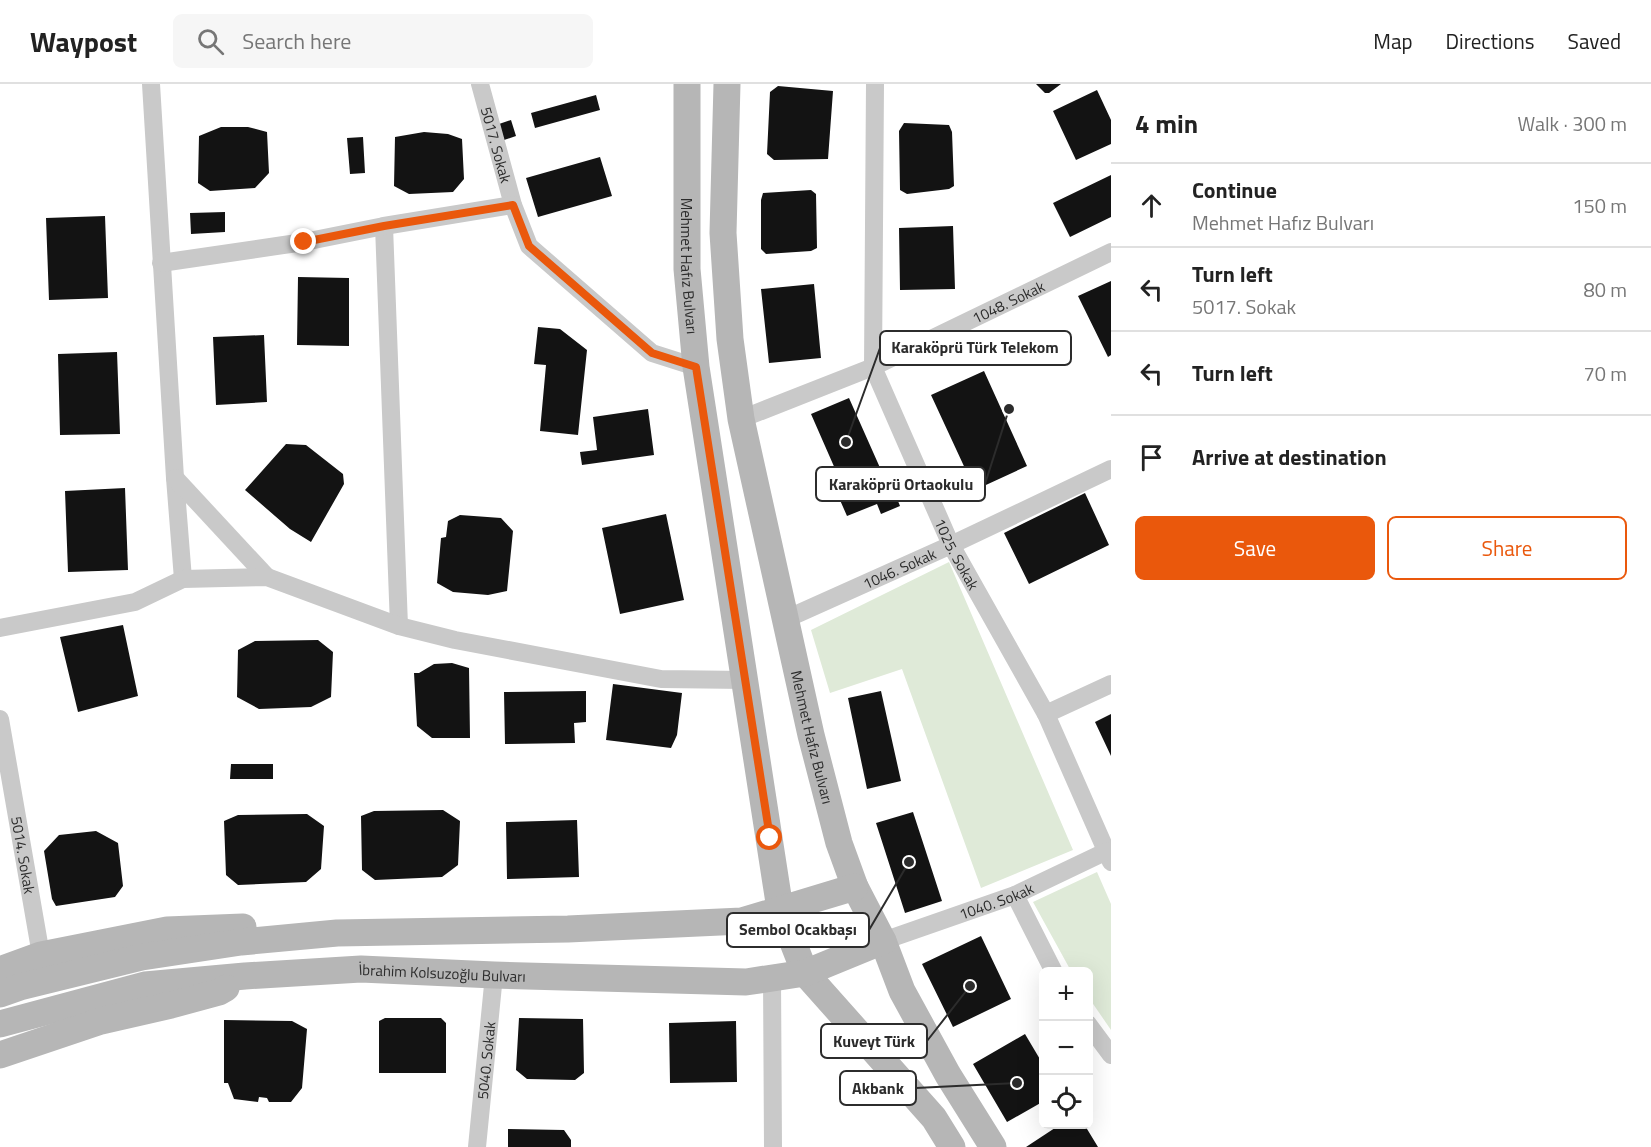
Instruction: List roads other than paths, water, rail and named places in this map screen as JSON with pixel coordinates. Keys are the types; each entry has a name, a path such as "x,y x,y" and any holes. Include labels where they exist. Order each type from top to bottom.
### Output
{"main road":[{"name":"Mehmet Hafız Bulvarı","path":"687,84 687,269 696,367 780,909 805,973"},
{"name":"Mehmet Hafız Bulvarı","path":"727,84 723,233 730,339 741,419 816,757 839,843 855,887 883,941 902,991 948,1075 993,1147"},
{"path":"0,994 142,957 242,942 337,933 568,929 742,921 855,887"},
{"path":"0,970 41,955 167,930 247,927 337,933"},
{"name":"İbrahim Kolsuzoğlu Bulvarı","path":"0,1024 145,985 361,969 746,982 805,973 883,941"},
{"path":"805,973 934,1118 951,1147"},
{"path":"0,1055 101,1021 219,992 245,976"}],"street":[{"path":"151,84 183,579"},
{"name":"5017. Sokak","path":"480,84 513,205 529,246 652,353 696,367"},
{"name":"1025. Sokak","path":"875,84 873,367 951,545 1046,714 1109,856"},
{"path":"161,263 304,242 384,226 513,205"},
{"path":"384,226 399,626"},
{"name":"1048. Sokak","path":"741,419 873,367 1111,252"},
{"name":"1046. Sokak","path":"786,619 951,545 1111,469"},
{"path":"175,478 267,577"},
{"path":"0,628 135,602 183,579 267,577 399,626 455,640 661,679 746,680"},
{"path":"1046,714 1111,684"},
{"name":"5014. Sokak","path":"0,719 41,955"},
{"name":"1040. Sokak","path":"883,941 1015,896 1109,856"},
{"path":"1015,896 1051,967"},
{"name":"5040. Sokak","path":"477,1147 494,975"},
{"path":"772,978 773,1147"},
{"path":"1093,1030 1111,1055"}],"place":[{"name":"Karaköprü Ortaokulu","path":"1009,409"},
{"name":"Karaköprü Türk Telekom","path":"846,442"},
{"name":"Sembol Ocakbaşı","path":"909,862"},
{"name":"Kuveyt Türk","path":"970,986"},
{"name":"Akbank","path":"1017,1083"}]}
